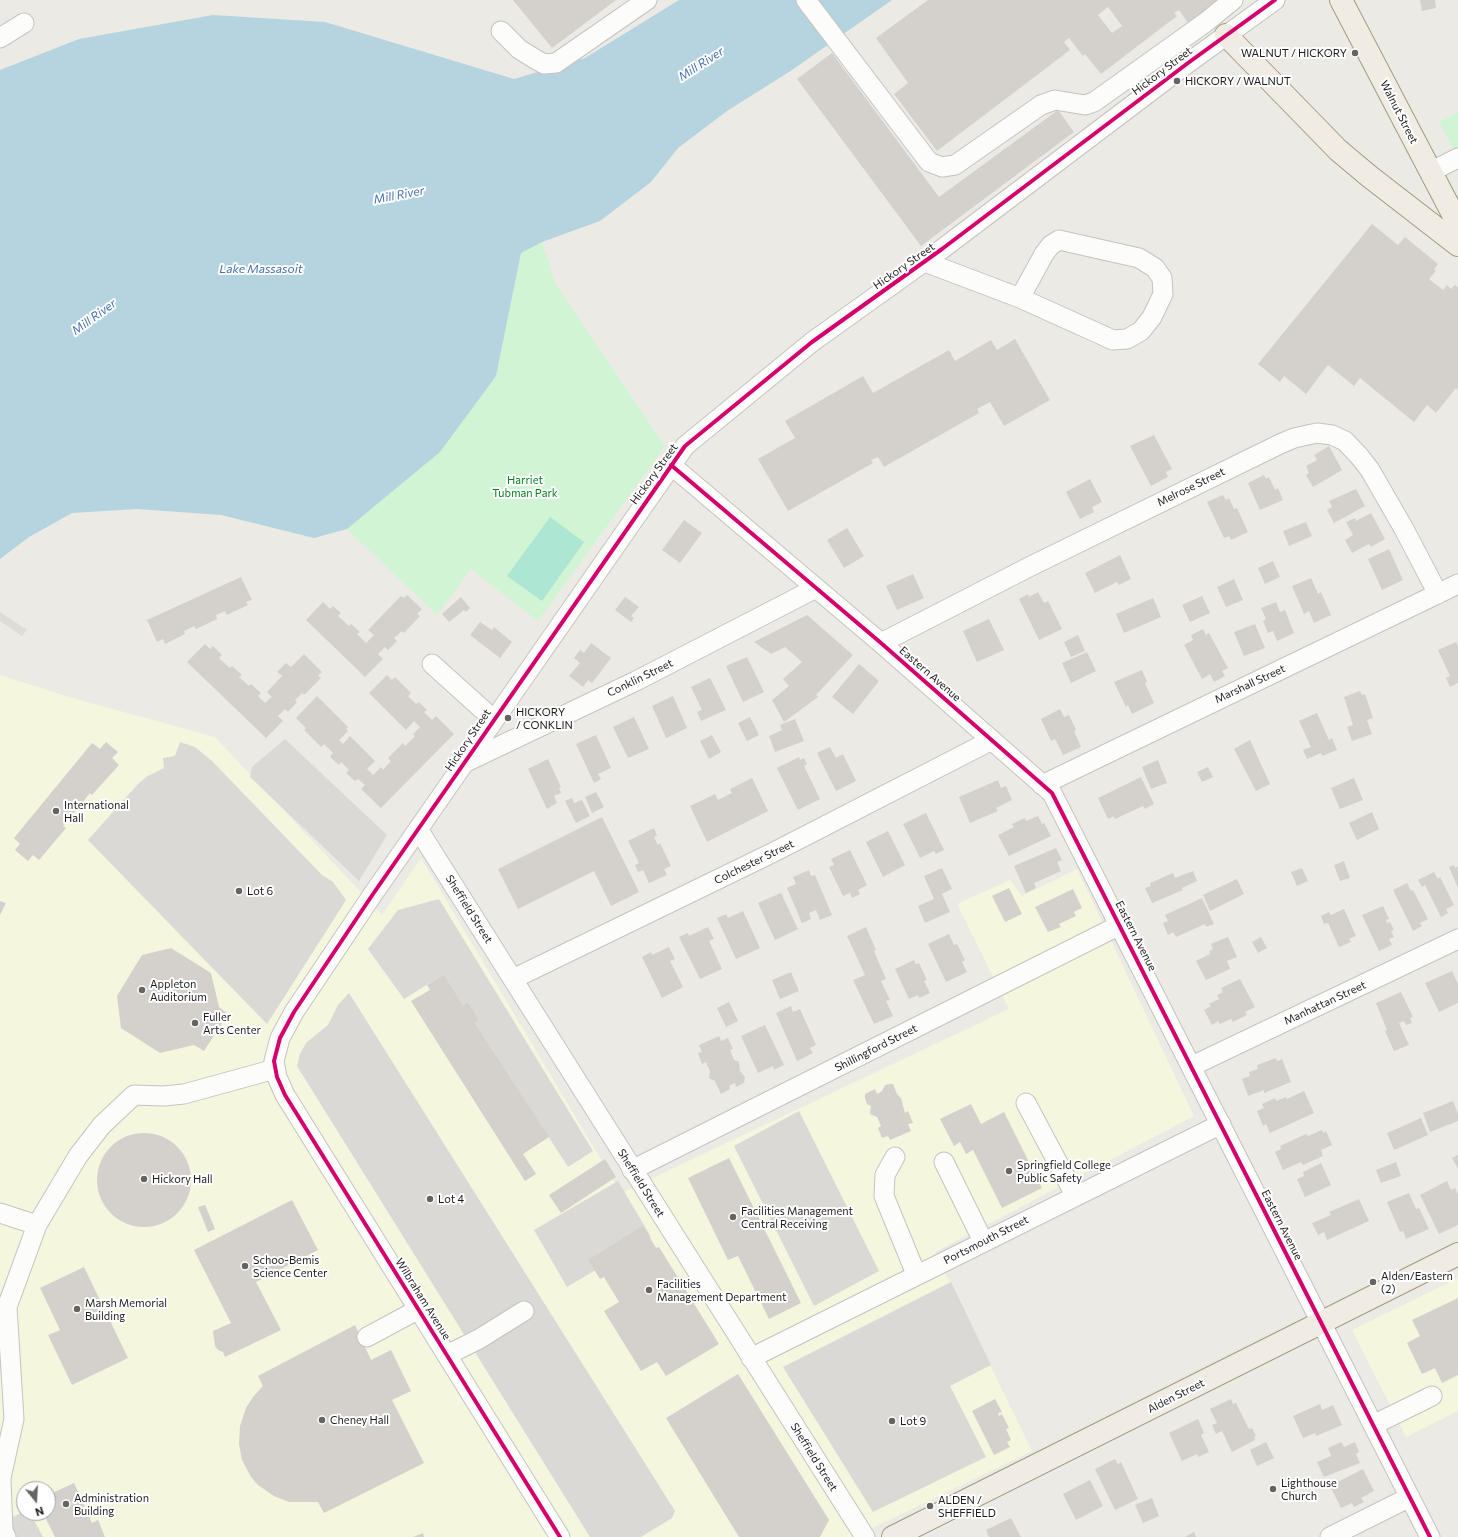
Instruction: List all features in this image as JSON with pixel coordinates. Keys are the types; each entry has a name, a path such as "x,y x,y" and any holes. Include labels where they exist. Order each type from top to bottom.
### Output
{"main road":[{"name":"Walnut Street","path":"1341,0 1458,224"},
{"path":"1226,35 1338,150 1458,245"},
{"name":"Alden Street","path":"894,1537 1458,1254"}],"street":[{"path":"501,31 519,49 529,56 544,64 556,63 647,0"},
{"path":"806,0 929,162 942,167 955,165 1041,105 1055,100 1085,105 1094,102 1211,18 1233,0"},
{"name":"Hickory Street","path":"275,1069 275,1053 284,1029 493,719 685,446 812,342 924,262 1226,35 1275,0"},
{"path":"1211,18 1226,35"},
{"path":"0,38 24,23"},
{"path":"1430,172 1458,158"},
{"path":"924,262 1020,298 1113,340 1126,339 1141,331 1152,317 1163,294 1162,278 1155,268 1139,258 1059,240 1051,245 1044,254 1020,298"},
{"name":"Melrose Street","path":"880,643 1029,566 1280,444 1294,438 1317,433 1332,435 1344,441 1360,457 1370,470 1438,594"},
{"name":"Eastern Avenue","path":"671,465 880,643 1052,793 1430,1537"},
{"name":"Marshall Street","path":"1042,785 1458,584"},
{"name":"Conklin Street","path":"463,763 636,681 816,588"},
{"path":"432,664 493,719"},
{"name":"Colchester Street","path":"513,979 774,852 992,740"},
{"name":"Sheffield Street","path":"418,829 865,1537"},
{"name":"Shillingford Street","path":"632,1170 1120,926"},
{"name":"Manhattan Street","path":"1192,1066 1458,939"},
{"path":"6,1537 3,1531 1,1478 14,1419 7,1307 37,1225 78,1156 102,1126 134,1095 164,1096 184,1094 275,1069"},
{"name":"Wilbraham Avenue","path":"275,1069 285,1095 448,1354 560,1537"},
{"path":"1026,1103 1075,1195"},
{"name":"Portsmouth Street","path":"751,1358 916,1274 1221,1124"},
{"path":"895,1157 885,1175 884,1196 916,1274"},
{"path":"944,1162 983,1241"},
{"path":"0,1213 37,1225"},
{"path":"367,1337 419,1309"},
{"path":"448,1354 479,1339 524,1311"},
{"path":"1373,1425 1432,1396"},
{"path":"1330,1537 1410,1497"}],"shaded area":[{"path":"0,675 69,697 215,737 382,915 421,858 621,1193 1009,1009 957,904 1010,880 1022,896 1077,869 1194,1116 935,1252 1032,1451 854,1537 0,1537"},
{"path":"285,739 387,835 359,881 250,777 252,767"},
{"name":"Lot 6","path":"180,742 195,747 212,761 322,875 333,882 346,900 267,1024 88,840 138,784 146,777 164,768 163,758 175,756"},
{"path":"439,899 593,1151 568,1167 475,1023 479,1020 468,1002 463,1005 444,974 404,999 368,949 398,910"},
{"name":"Lot 4","path":"349,993 675,1511 672,1518 641,1537 590,1537 297,1066 300,1054 306,1043 328,1025 338,1005"},
{"path":"799,1111 879,1271 814,1306 734,1146"},
{"path":"618,1181 651,1237 567,1287 534,1230"},
{"path":"1458,1278 1458,1411 1406,1437 1352,1330"},
{"name":"Lot 9","path":"951,1282 991,1365 950,1386 986,1457 873,1512 783,1367"},
{"path":"16,1515 16,1521 34,1521 43,1537 3,1537 0,1524"}],"green space":[{"path":"1458,112 1458,157 1439,122"},
{"name":"Harriet Tubman Park","path":"542,242 555,283 665,446 538,621 471,569 437,615 347,529 440,452 496,376 521,253"},
{"path":"550,517 584,542 542,601 507,576"}],"water":[{"name":"Lake Massasoit","path":"679,0 892,0 792,70 727,111 678,148 651,182 600,221 542,242 521,253 496,376 440,452 347,529 314,538 221,515 137,509 72,513 29,537 0,559 0,70 79,39 213,15 325,22 514,79 585,58"}],"pier":[{"path":"0,612 27,630 22,636 0,621"}],"building":[{"path":"513,0 616,0 552,48"},
{"path":"928,0 1223,0 1190,26 1179,10 1174,13 1177,16 1101,74 1085,54 1083,56 1069,38 1064,42 1070,50 937,151 894,94 908,83 876,38","holes":["1108,7 1122,26 1112,33 1098,15"]},
{"path":"1420,0 1435,0 1436,8 1422,11"},
{"path":"832,53 939,197 1058,110 1074,132 921,246 797,79"},
{"path":"1372,224 1398,245 1405,237 1438,264 1434,269 1436,271 1429,279 1443,290 1447,285 1451,289 1455,285 1458,287 1458,390 1456,388 1436,413 1427,405 1414,422 1360,378 1354,386 1328,365 1306,394 1284,376 1280,382 1258,364"},
{"path":"1015,339 1050,400 1004,426 990,402 977,409 979,413 884,467 878,457 871,460 873,463 788,511 758,459 795,438 785,421 863,376 873,393 949,350 955,361 991,340 997,350"},
{"path":"1154,435 1172,469 1166,472 1168,477 1151,486 1130,446"},
{"path":"1329,446 1342,470 1313,487 1306,475 1309,473 1306,466 1317,460 1314,455"},
{"path":"1264,475 1266,479 1269,477 1275,490 1278,488 1283,500 1260,510 1248,483"},
{"path":"1090,479 1102,502 1092,507 1094,512 1080,519 1066,492"},
{"path":"1356,489 1365,506 1334,523 1327,510 1332,507 1329,501"},
{"path":"1223,495 1226,500 1229,498 1234,509 1237,508 1248,532 1231,540 1229,536 1224,538 1207,502"},
{"path":"1371,513 1385,539 1371,547 1369,544 1352,553 1345,540 1353,535 1346,522 1355,518 1356,521"},
{"path":"684,520 702,533 680,563 662,550"},
{"path":"1306,522 1312,536 1289,546 1283,531"},
{"path":"847,528 864,556 844,568 827,540"},
{"path":"1389,549 1403,580 1382,590 1368,559"},
{"path":"1120,555 1131,579 1119,585 1117,582 1095,593 1085,573"},
{"path":"1273,561 1280,577 1265,584 1258,568"},
{"path":"913,574 924,598 897,610 886,586"},
{"path":"241,577 252,600 246,602 248,605 227,615 225,611 216,615 217,619 196,629 194,626 184,631 185,634 165,644 163,639 157,642 147,620"},
{"path":"1311,578 1318,594 1321,592 1331,615 1314,623 1309,611 1304,614 1292,586"},
{"path":"1234,579 1243,600 1226,607 1217,587"},
{"path":"1038,592 1044,603 1048,601 1062,629 1039,640 1019,599 1028,594 1029,597"},
{"path":"407,595 422,609 417,614 420,616 404,633 402,631 394,638 397,641 388,650 385,647 378,654 383,659 365,677 306,620 323,602 330,609 333,606 341,613 338,616 349,626 351,624 360,632 357,634 366,643 374,635 368,630 401,596 404,598"},
{"path":"1202,596 1210,613 1190,622 1182,605"},
{"path":"461,597 470,608 466,612 464,610 449,622 442,614"},
{"path":"625,597 639,607 631,616 634,618 631,622 615,610"},
{"path":"1153,598 1161,617 1124,633 1116,614"},
{"path":"1276,602 1280,612 1285,610 1294,633 1277,641 1273,631 1268,633 1263,621 1266,619 1261,608"},
{"path":"807,615 853,655 816,695 818,697 784,722 772,700 789,686 783,679 802,662 785,647 771,654 754,642"},
{"path":"989,619 1004,650 977,662 963,631"},
{"path":"480,622 492,630 494,627 512,642 500,658 470,635"},
{"path":"1255,624 1265,648 1244,656 1234,632"},
{"path":"1203,629 1206,635 1209,633 1228,668 1222,671 1225,676 1214,682 1210,674 1202,679 1184,645 1193,640 1191,635"},
{"path":"1078,635 1085,651 1071,657 1064,642"},
{"path":"1456,642 1458,646 1458,683 1450,687 1446,678 1450,676 1438,650"},
{"path":"591,643 611,658 592,683 588,680 583,687 569,676 580,663 574,658 580,650 584,653"},
{"path":"205,644 210,649 213,646 222,655 219,658 230,668 232,666 242,675 239,677 249,686 251,684 261,693 258,696 265,703 272,697 267,692 282,676 277,672 286,663 291,667 304,654 322,672 318,676 321,678 304,695 302,693 295,700 297,702 288,712 285,709 278,716 283,721 266,738 187,662"},
{"path":"1087,652 1096,671 1071,683 1062,663"},
{"path":"747,657 764,692 743,702 726,666"},
{"path":"859,664 879,681 853,714 832,697"},
{"path":"1142,670 1147,682 1145,683 1154,703 1132,714 1128,705 1126,707 1114,682"},
{"path":"387,675 392,680 395,677 411,693 408,696 416,704 419,702 427,710 424,712 432,720 436,716 454,734 381,808 361,789 365,785 358,779 355,781 346,773 349,770 341,762 339,765 330,757 333,753 324,744 321,747 304,730 306,728 296,718 317,696 348,727 346,729 348,731 339,740 343,744 350,736 375,761 367,769 373,775 381,767 383,770 391,761 388,758 403,743 405,746 415,736 413,734 420,727 414,721 406,730 369,693"},
{"path":"710,678 726,710 701,721 697,712 702,710 691,687"},
{"path":"1360,691 1362,695 1365,694 1373,718 1367,720 1372,734 1352,741 1347,727 1353,725 1344,697"},
{"path":"673,696 687,728 666,738 652,706"},
{"path":"1060,709 1064,717 1069,715 1076,730 1074,731 1081,747 1063,755 1055,739 1051,741 1041,719"},
{"path":"1317,713 1329,740 1332,738 1337,750 1322,756 1321,753 1307,759 1303,750 1311,747 1299,721"},
{"path":"634,717 649,749 628,758 613,727"},
{"path":"750,717 759,735 747,741 738,723"},
{"path":"795,719 804,741 775,752 769,736 782,730 780,725"},
{"path":"596,735 611,768 598,774 601,779 594,783 576,744"},
{"path":"712,735 721,752 709,759 700,741"},
{"path":"1250,740 1270,784 1256,791 1234,749"},
{"name":"International Hall","path":"106,742 118,752 112,758 119,765 92,795 90,793 63,826 66,828 39,860 33,855 28,861 15,850 20,844 14,838 92,743 100,749"},
{"path":"830,747 836,758 843,754 856,781 836,791 817,753"},
{"path":"799,757 800,760 804,758 807,764 804,766 820,799 798,810 777,768"},
{"path":"548,759 561,787 559,788 561,793 554,796 557,803 547,809 528,769"},
{"path":"1158,760 1167,783 1151,789 1142,767"},
{"path":"1208,767 1213,777 1202,782 1197,772"},
{"path":"1141,777 1154,804 1145,809 1143,806 1115,819 1114,816 1108,819 1098,798"},
{"path":"752,778 768,811 707,842 690,806 715,794 718,800 732,793 730,789"},
{"path":"1354,778 1363,800 1340,809 1331,788"},
{"path":"998,780 1001,788 1006,786 1012,800 996,808 998,811 970,823 959,797"},
{"path":"596,792 604,807 592,813 585,797"},
{"path":"572,798 574,803 582,800 590,816 576,823 565,801"},
{"path":"1372,812 1379,829 1357,840 1349,823"},
{"path":"926,813 944,850 936,854 934,851 920,858 903,824"},
{"path":"1038,816 1042,824 1044,823 1051,836 1009,856 998,835 1014,827 1012,824 1025,818 1026,821"},
{"path":"602,817 639,892 611,906 594,871 518,909 498,869"},
{"path":"654,828 657,836 654,837 658,845 660,843 671,866 664,869 667,875 649,883 643,870 638,872 635,865 639,863 628,841"},
{"path":"888,831 905,865 883,877 866,842"},
{"path":"1056,848 1062,860 1057,862 1061,871 1034,883 1036,888 1026,893 1014,866"},
{"path":"850,850 867,885 858,890 860,894 852,898 850,893 843,896 829,867 834,865 831,859"},
{"path":"1344,861 1350,878 1340,881 1334,865"},
{"path":"1454,865 1455,868 1458,867 1458,888 1449,867"},
{"path":"942,868 952,889 942,894 950,912 925,923 918,906 934,899 924,876"},
{"path":"1302,868 1308,881 1297,886 1291,872"},
{"path":"809,870 811,876 815,875 832,915 820,920 816,910 809,913 811,919 802,923 787,888 796,884 793,877"},
{"path":"1193,871 1197,881 1182,888 1183,890 1152,903 1145,888 1151,886 1150,883 1173,873 1175,878"},
{"path":"1434,872 1438,879 1440,877 1454,905 1446,909 1448,913 1441,917 1425,885 1422,887 1418,880"},
{"path":"1237,879 1244,894 1210,911 1203,895"},
{"path":"1407,883 1411,891 1413,890 1428,919 1420,923 1422,926 1413,931 1393,890"},
{"path":"1009,888 1022,914 1005,922 992,896"},
{"path":"1073,889 1082,908 1074,912 1076,916 1059,924 1061,927 1048,932 1035,907"},
{"path":"781,893 798,929 775,940 758,903"},
{"path":"1202,898 1214,924 1206,927 1205,924 1176,937 1173,932 1168,935 1163,923 1168,921 1165,915"},
{"path":"0,901 6,903 0,915"},
{"path":"1383,906 1389,919 1386,920 1387,923 1390,922 1394,930 1391,931 1394,937 1389,939 1392,945 1379,951 1362,915"},
{"path":"1344,909 1356,936 1349,939 1351,942 1339,947 1328,923 1324,924 1321,916 1329,912 1331,915"},
{"path":"743,911 760,948 736,959 717,918 726,914 728,918"},
{"path":"708,927 714,939 709,941 722,969 700,979 679,937 688,933 689,936"},
{"path":"866,927 886,979 881,981 890,1000 886,1001 893,1016 874,1024 853,980 865,975 847,936"},
{"path":"949,934 954,945 957,944 965,960 962,962 967,972 946,982 928,944"},
{"path":"1228,937 1237,957 1227,961 1230,969 1206,980 1196,961 1210,954 1209,951 1213,949 1211,944"},
{"path":"1261,937 1267,948 1258,953 1252,942"},
{"path":"669,947 675,959 670,961 683,987 662,998 642,957 651,952 652,955"},
{"name":"Fuller Arts Center","path":"171,948 211,973 219,1007 228,1014 204,1051 194,1045 160,1053 121,1028 117,996 142,955"},
{"path":"914,960 916,964 919,963 927,980 924,981 930,993 919,998 918,995 909,999 895,969"},
{"path":"1452,971 1458,984 1458,1003 1439,1012 1425,983"},
{"path":"791,972 799,991 780,999 772,980"},
{"path":"444,974 463,1005 468,1002 479,1020 475,1023 549,1137 523,1154 536,1174 525,1181 411,1001 430,990 427,985"},
{"path":"1240,979 1255,1007 1245,1012 1247,1015 1233,1022 1231,1019 1220,1024 1218,1021 1212,1025 1204,1010 1211,1006 1209,1004 1219,999 1217,995 1223,992 1221,988"},
{"path":"1401,992 1413,1017 1410,1018 1412,1023 1406,1025 1404,1021 1399,1023 1409,1045 1394,1051 1385,1031 1387,1030 1376,1003"},
{"path":"729,1002 738,1021 726,1027 717,1008"},
{"path":"791,1006 793,1012 800,1009 816,1045 810,1048 813,1053 797,1061 776,1013"},
{"path":"765,1025 784,1065 774,1070 773,1066 758,1073 741,1036"},
{"path":"719,1036 721,1041 728,1038 733,1049 730,1050 734,1060 739,1062 740,1071 745,1077 744,1083 736,1087 735,1083 729,1086 730,1089 721,1094 715,1081 709,1078 710,1071 706,1062 702,1064 698,1053 702,1052 699,1045"},
{"path":"1276,1058 1277,1061 1282,1059 1291,1082 1264,1093 1264,1090 1248,1096 1242,1079 1250,1076 1249,1072 1258,1069 1257,1065"},
{"path":"893,1084 897,1094 901,1098 905,1113 908,1111 913,1123 908,1124 911,1131 890,1140 888,1136 882,1138 878,1128 881,1126 877,1117 870,1114 871,1106 867,1104 865,1094 875,1089 877,1094 882,1091 885,1085"},
{"path":"1304,1091 1314,1113 1270,1133 1266,1124 1263,1126 1257,1111 1264,1108 1262,1104 1275,1098 1276,1101 1286,1097 1287,1099"},
{"path":"1453,1101 1458,1114 1458,1121 1430,1132 1423,1113"},
{"name":"Springfield College Public Safety","path":"971,1104 981,1124 1004,1112 1042,1188 1002,1208 973,1150 966,1154 960,1142 954,1146 940,1119"},
{"path":"1421,1118 1428,1135 1394,1150 1387,1133"},
{"path":"1322,1130 1323,1133 1326,1131 1332,1145 1321,1150 1323,1156 1303,1165 1301,1162 1283,1170 1275,1152 1281,1149 1280,1146 1306,1134 1308,1136"},
{"name":"Hickory Hall","path":"144,1133 162,1137 177,1147 187,1162 191,1180 187,1198 177,1213 162,1223 144,1227 126,1223 111,1213 101,1198 97,1180 101,1162 111,1147 126,1137"},
{"path":"1458,1155 1458,1169 1452,1158"},
{"name":"Facilities Management Central Receiving","path":"729,1158 801,1303 769,1319 738,1256 728,1260 688,1178"},
{"path":"605,1159 616,1177 561,1213 549,1195"},
{"path":"1396,1162 1401,1176 1381,1183 1376,1170"},
{"path":"1321,1163 1331,1185 1305,1197 1297,1179 1304,1176 1303,1172"},
{"path":"1447,1181 1451,1190 1455,1188 1458,1194 1458,1225 1439,1234 1420,1195"},
{"path":"1409,1193 1416,1209 1419,1208 1429,1229 1406,1239 1403,1231 1400,1232 1387,1202"},
{"path":"1359,1199 1369,1221 1327,1240 1324,1232 1318,1235 1312,1223 1331,1215 1329,1212"},
{"name":"Schoo-Bemis Science Center","path":"292,1200 318,1250 256,1282 281,1330 225,1357 223,1352 218,1350 215,1346 213,1331 231,1323 194,1250"},
{"path":"205,1205 215,1229 208,1232 198,1207"},
{"name":"Facilities Management Department","path":"643,1226 656,1248 659,1247 719,1344 666,1376 657,1362 641,1371 604,1311 619,1302 604,1277 600,1279 588,1260"},
{"name":"Marsh Memorial Building","path":"84,1267 128,1358 72,1385 48,1335 60,1330 40,1288"},
{"path":"1458,1298 1458,1375 1442,1383 1435,1368 1422,1374 1407,1343 1420,1336 1412,1320"},
{"name":"Cheney Hall","path":"355,1325 371,1360 391,1350 411,1391 392,1400 424,1463 324,1513 318,1502 289,1502 274,1496 258,1485 251,1477 242,1460 239,1444 240,1426 246,1408 263,1386 258,1376"},
{"path":"738,1374 829,1520 820,1537 739,1537 666,1418"},
{"path":"995,1399 1002,1412 998,1413 999,1416 1002,1414 1009,1428 1006,1429 1011,1440 1007,1442 1010,1447 994,1455 972,1411"},
{"path":"1231,1399 1233,1404 1236,1403 1249,1429 1252,1428 1256,1436 1254,1437 1255,1440 1232,1452 1222,1431 1216,1434 1212,1425 1217,1423 1210,1409"},
{"path":"1320,1404 1322,1410 1333,1405 1342,1425 1316,1436 1315,1433 1303,1438 1293,1416"},
{"path":"1198,1419 1204,1433 1201,1435 1209,1452 1198,1457 1197,1454 1182,1461 1169,1433"},
{"path":"1266,1442 1274,1458 1257,1466 1250,1450"},
{"path":"1341,1442 1344,1447 1355,1442 1359,1452 1356,1454 1360,1463 1324,1477 1317,1462 1331,1456 1328,1448"},
{"path":"1115,1459 1118,1464 1121,1462 1138,1499 1115,1510 1095,1469"},
{"path":"1363,1469 1374,1491 1361,1498 1364,1502 1354,1507 1352,1503 1341,1508 1330,1486"},
{"path":"1090,1480 1103,1506 1076,1520 1063,1494"},
{"name":"Administration Building","path":"74,1483 92,1523 98,1520 105,1537 55,1537 47,1521 56,1521 56,1491"},
{"path":"1152,1498 1159,1516 1143,1523 1135,1505"},
{"path":"1011,1518 1021,1537 989,1537 986,1530"},
{"path":"1194,1532 1196,1537 1185,1537"},
{"path":"423,1533 424,1537 413,1537"}],"cycle path":[{"path":"560,1537 285,1095 277,1077 274,1061 280,1038 294,1012 373,894 685,446 812,342 942,249 1188,63 1275,0"},
{"path":"671,465 881,643 1052,793 1430,1537"}],"place":[{"name":"WALNUT / HICKORY","path":"1355,53"},
{"name":"HICKORY / WALNUT","path":"1177,81"},
{"name":"HICKORY / CONKLIN","path":"508,718"},
{"name":"International Hall","path":"56,811"},
{"name":"Lot 6","path":"239,891"},
{"name":"Appleton Auditorium","path":"142,990"},
{"name":"Fuller Arts Center","path":"195,1023"},
{"name":"Springfield College Public Safety","path":"1009,1171"},
{"name":"Hickory Hall","path":"144,1179"},
{"name":"Lot 4","path":"430,1199"},
{"name":"Facilities Management Central Receiving","path":"733,1217"},
{"name":"Schoo-Bemis Science Center","path":"245,1266"},
{"name":"Alden/Eastern (2)","path":"1373,1282"},
{"name":"Facilities Management Department","path":"649,1290"},
{"name":"Marsh Memorial Building","path":"77,1309"},
{"name":"Cheney Hall","path":"322,1420"},
{"name":"Lot 9","path":"892,1421"},
{"name":"Lighthouse Church","path":"1273,1489"},
{"name":"Administration Building","path":"66,1504"},
{"name":"ALDEN / SHEFFIELD","path":"930,1506"}],"water label":[{"name":"Mill River","path":"701,64"},
{"name":"Mill River","path":"399,195"},
{"name":"Mill River","path":"94,317"}]}
